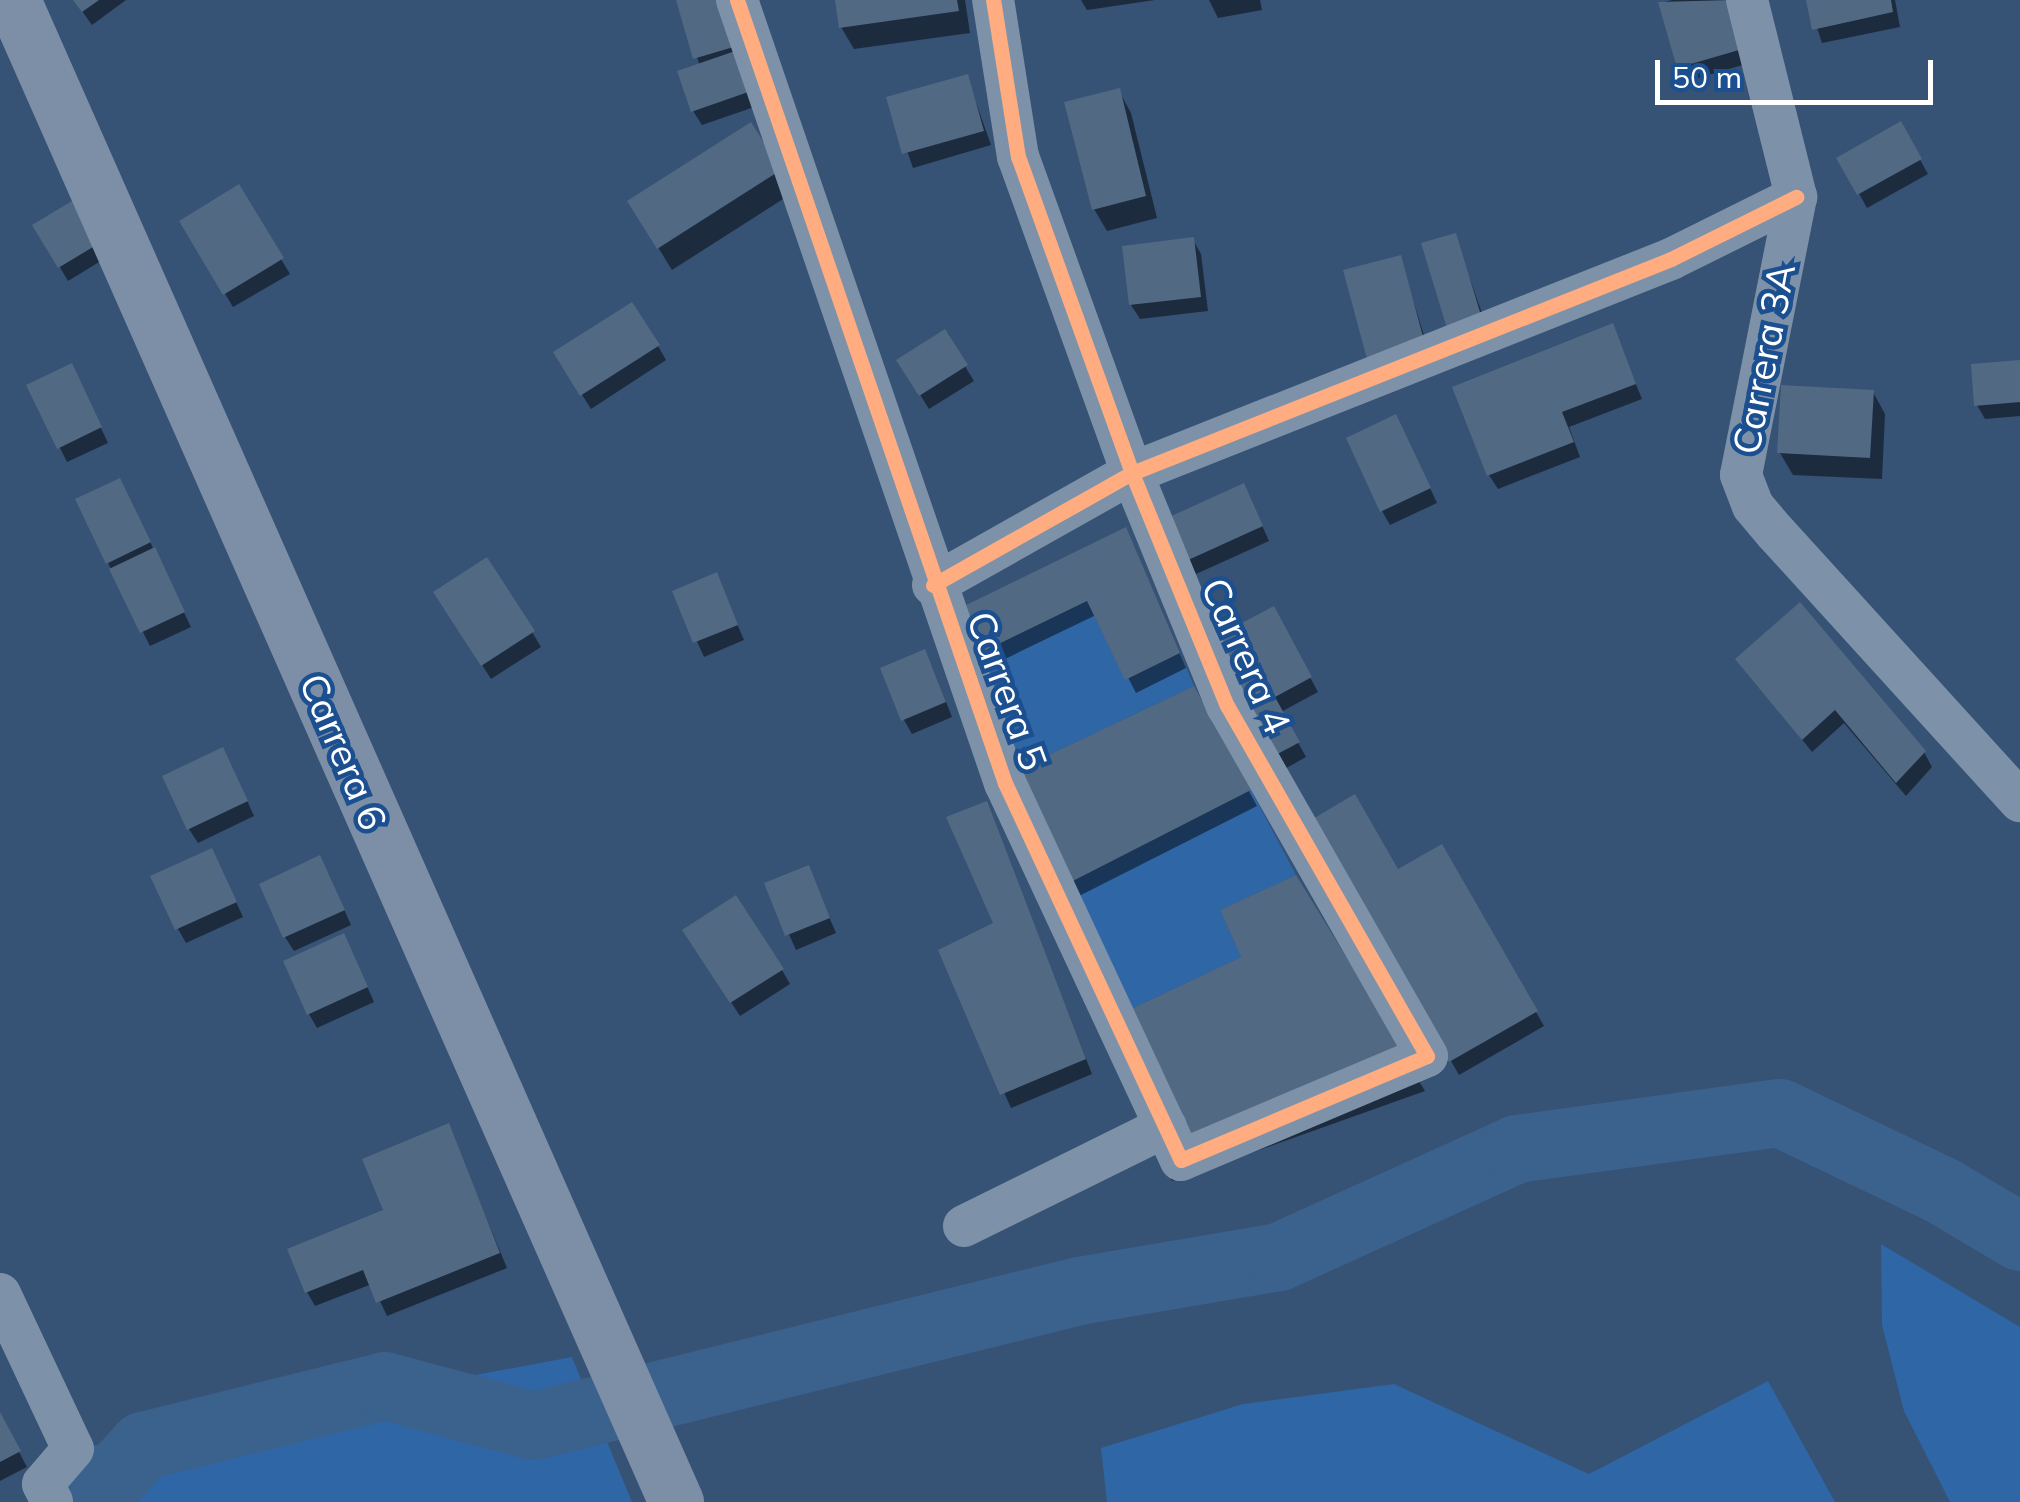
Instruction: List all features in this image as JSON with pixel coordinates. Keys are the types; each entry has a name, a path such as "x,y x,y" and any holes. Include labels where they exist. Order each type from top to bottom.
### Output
{"main road":[{"name":"Carrera 6","path":"13,0 438,973 568,1251 670,1489"}],"street":[{"name":"Carrera 5","path":"737,0 932,585 1005,784 1174,1143"},
{"name":"Carrera 4","path":"994,0 1018,157 1132,473 1227,706 1427,1056 1174,1143"},
{"name":"Carrera 3A","path":"1747,0 1796,197 1741,475 1753,506 1775,532 2020,800"},
{"path":"932,585 1132,473 1672,258 1796,197"},
{"path":"964,1226 1174,1143"},
{"path":"0,1294 74,1450 43,1484 52,1502"}],"shaded area":[{"path":"1087,601 1125,679 1180,653 1194,686 1017,770 972,657"},
{"path":"1251,790 1296,875 1220,910 1241,957 1108,1020 1067,884"},
{"path":"1881,1244 2020,1327 2020,1502 1950,1502 1904,1411 1882,1325"},
{"path":"572,1357 632,1502 73,1502 63,1483 87,1447"},
{"path":"1768,1381 1835,1502 1107,1502 1101,1448 1243,1404 1394,1384 1589,1474"}],"building":[{"path":"73,0 99,0 82,12"},
{"path":"676,0 724,0 737,46 693,59"},
{"path":"835,0 957,0 959,11 839,28"},
{"path":"1732,0 1746,48 1677,68 1658,2"},
{"path":"1806,0 1891,0 1893,12 1812,30"},
{"path":"741,49 754,90 691,112 677,71"},
{"path":"968,74 984,131 902,154 886,97"},
{"path":"1120,88 1146,196 1092,210 1064,102"},
{"path":"1901,121 1922,159 1857,195 1836,158"},
{"path":"751,122 781,170 657,249 627,201"},
{"path":"239,184 284,258 223,295 179,221"},
{"path":"77,198 103,241 58,268 32,225"},
{"path":"1456,233 1484,325 1449,335 1421,243"},
{"path":"1194,237 1201,297 1129,305 1122,246"},
{"path":"1401,255 1425,344 1367,359 1343,270"},
{"path":"632,302 660,345 580,396 553,352"},
{"path":"1613,323 1636,384 1562,412 1574,442 1487,476 1452,387"},
{"path":"945,329 968,365 919,396 896,360"},
{"path":"2020,360 2020,402 1974,406 1971,364"},
{"path":"72,363 102,427 57,449 26,385"},
{"path":"1781,385 1874,390 1870,458 1777,453"},
{"path":"1396,414 1431,488 1380,512 1346,438"},
{"path":"120,478 151,542 106,564 75,499"},
{"path":"1244,483 1263,526 1186,561 1167,518"},
{"path":"1126,527 1180,653 1125,680 1087,601 972,657 956,610"},
{"path":"155,547 185,612 140,633 109,569"},
{"path":"487,557 535,631 481,666 433,592"},
{"path":"717,572 738,625 693,643 672,591"},
{"path":"1800,602 1926,751 1896,783 1835,710 1802,740 1735,659"},
{"path":"1274,606 1312,677 1275,697 1300,742 1270,758 1208,641"},
{"path":"925,649 946,702 901,721 880,668"},
{"path":"1194,686 1251,790 1067,884 1017,770"},
{"path":"223,747 248,801 187,830 162,776"},
{"path":"1355,794 1398,869 1442,844 1538,1011 1449,1062 1311,820"},
{"path":"987,801 1086,1059 1000,1095 938,950 993,923 946,817"},
{"path":"212,848 237,902 175,930 150,876"},
{"path":"320,855 345,910 283,938 259,884"},
{"path":"809,865 830,918 785,936 764,883"},
{"path":"1296,875 1419,1076 1161,1168 1108,1020 1241,957 1220,910"},
{"path":"736,895 784,969 730,1003 682,930"},
{"path":"344,933 368,987 307,1015 283,961"},
{"path":"449,1123 500,1253 376,1303 363,1270 305,1293 287,1249 383,1210 362,1159"},
{"path":"0,1412 21,1451 0,1462"}],"waterway":[{"path":"92,1502 143,1446 385,1386 534,1426 1079,1291 1279,1257 1517,1149 1780,1113 1941,1190 2020,1237"}],"cycle path":[{"path":"737,0 1005,783 1181,1160 1427,1056 1227,706 1132,473 1018,157 993,0"},
{"path":"933,585 1132,473 1671,259 1796,197"}]}
